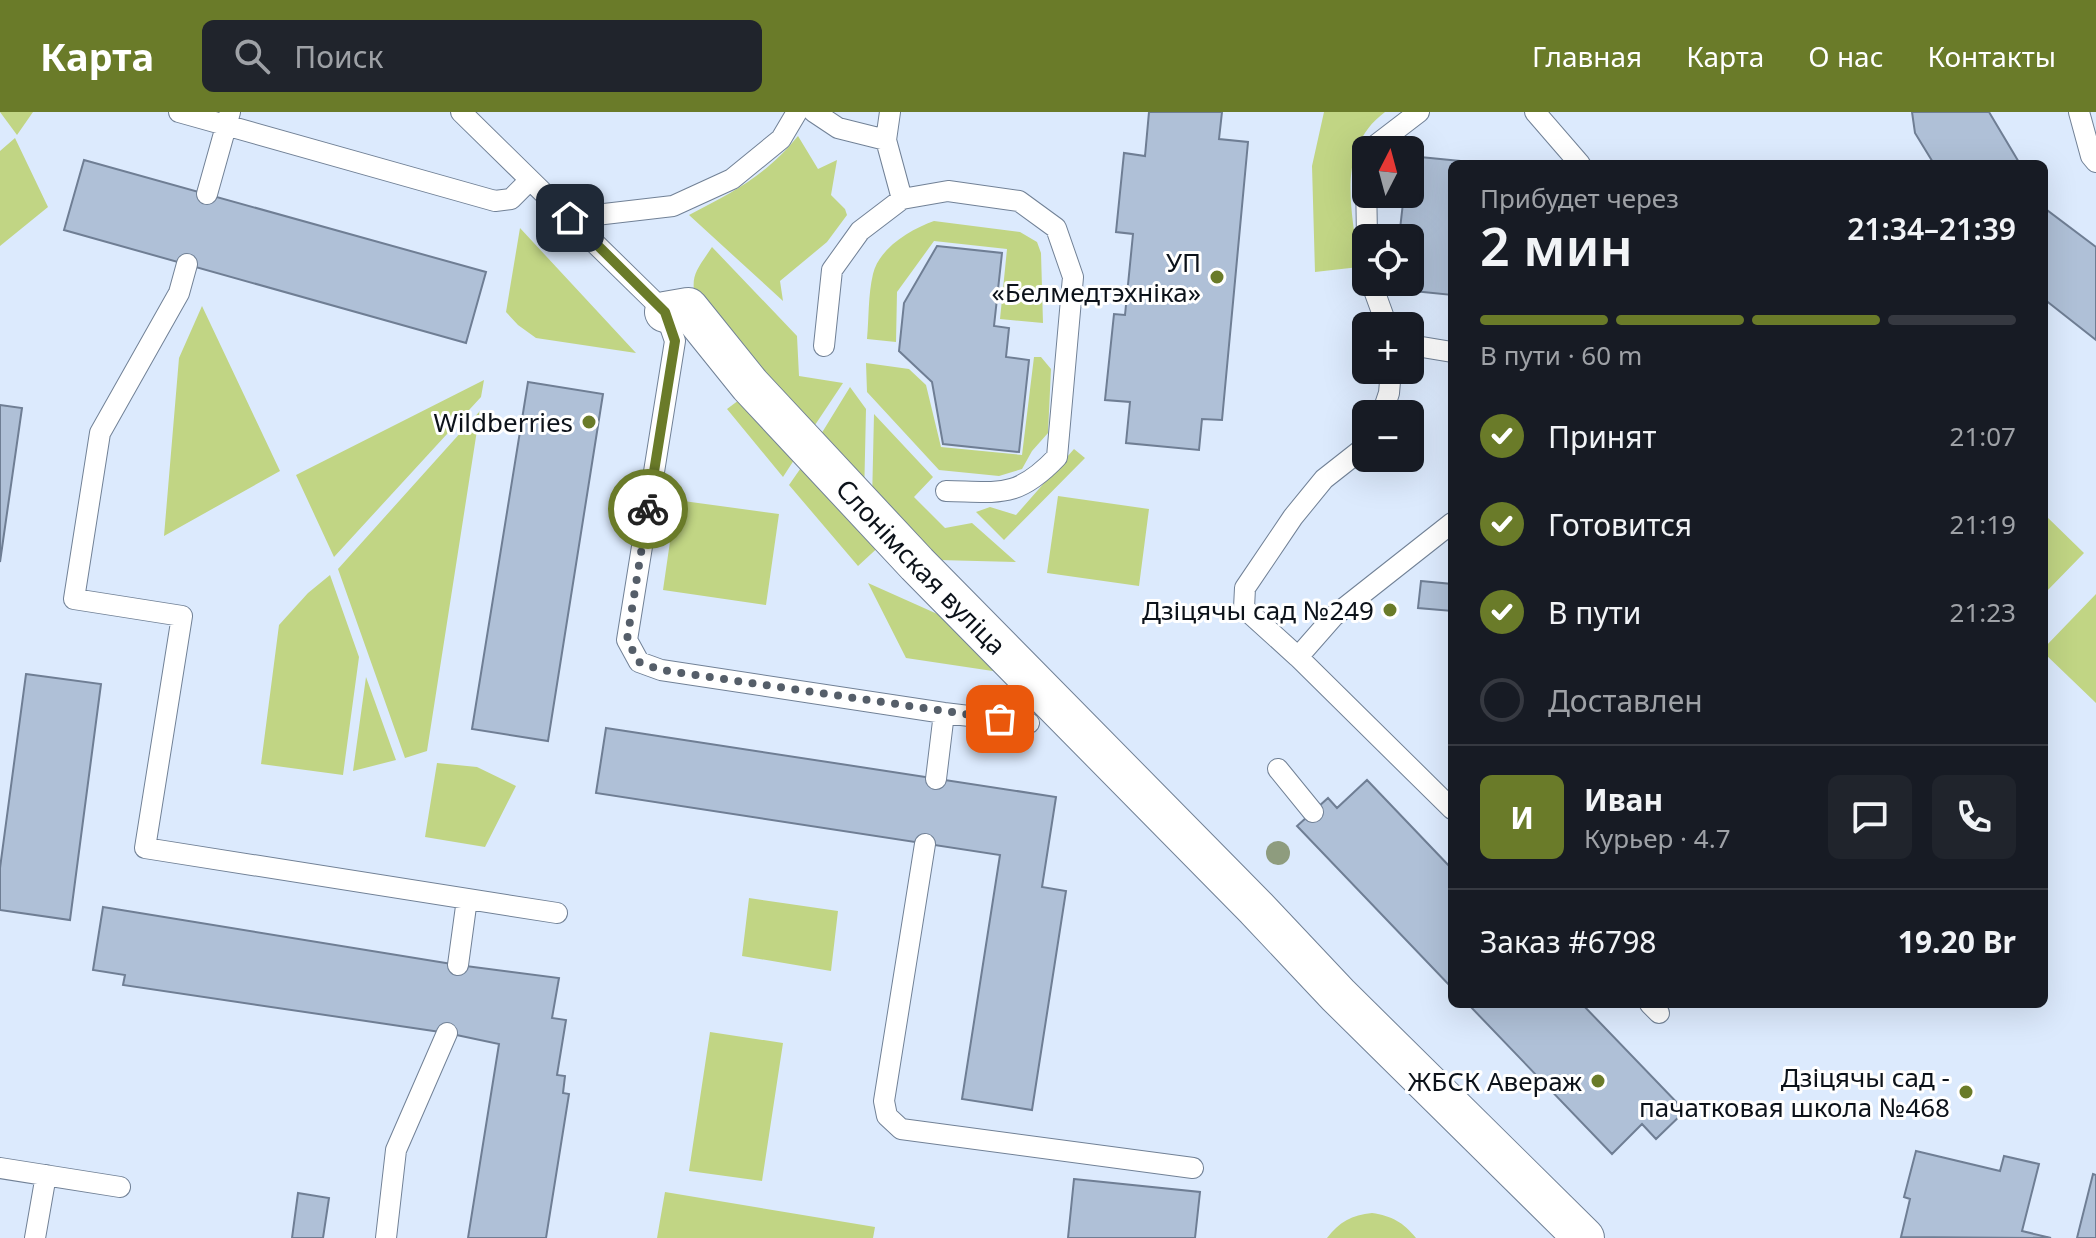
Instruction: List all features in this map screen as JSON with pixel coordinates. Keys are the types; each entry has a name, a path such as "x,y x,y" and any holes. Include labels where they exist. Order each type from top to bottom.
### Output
{"street":[{"name":"Слонімская вуліца","path":"665,312 688,308 750,385 933,580 1338,995 1584,1238"}],"lane":[{"path":"179,112 228,119 495,201 511,199 530,180"},
{"name":"Слонімская вуліца","path":"461,112 665,312"},
{"path":"570,218 673,206 709,190 732,179 781,139 797,112"},
{"path":"814,112 838,128 886,140"},
{"path":"890,112 886,140 902,199"},
{"path":"1388,136 1419,112"},
{"path":"1535,112 1577,160"},
{"path":"2079,112 2091,156 2096,162"},
{"path":"207,194 228,119"},
{"path":"824,346 832,270 860,231 902,199 948,191 1019,201 1056,228 1073,277 1057,457 1040,475 1009,492 946,491"},
{"path":"187,264 179,293 100,433 74,599 182,616 145,848 557,913"},
{"path":"665,312 675,341 627,640 639,662 661,670 1029,723"},
{"path":"1424,347 1448,351"},
{"path":"1352,457 1324,479 1261,561 1245,588 1244,608 1448,805"},
{"path":"1298,657 1334,616 1448,526"},
{"path":"936,779 944,713"},
{"path":"1278,769 1313,812"},
{"path":"925,844 884,1101 887,1116 901,1129 1193,1168"},
{"path":"458,965 467,899"},
{"path":"386,1238 396,1150 447,1033"},
{"path":"0,1168 120,1187"},
{"path":"35,1238 46,1175"}],"green space":[{"path":"0,112 33,112 17,135"},
{"path":"1324,112 1385,112 1364,136 1352,136 1352,268 1315,272 1312,166"},
{"path":"798,136 818,169 837,160 831,195 847,215 827,242 780,281 783,301 689,215 748,182 774,162"},
{"path":"15,138 48,207 0,246 0,151"},
{"path":"934,221 1020,232 1037,242 1041,253 1043,323 1000,319 1007,249 934,241 897,292 896,342 867,339 870,290 876,265 897,241"},
{"path":"520,228 636,353 536,338 518,325 506,312"},
{"path":"712,247 797,336 799,376 843,383 807,437 698,309 695,276"},
{"path":"202,306 280,471 164,536 179,358"},
{"path":"1034,357 1041,357 1051,369 1048,433 1032,451 1022,469 999,476 939,470 867,392 866,363 909,369 926,385 941,447 1022,455"},
{"path":"484,380 481,397 334,557 296,475"},
{"path":"850,387 866,409 864,499 815,444"},
{"path":"739,400 796,457 783,477 727,409"},
{"path":"480,411 427,751 405,758 338,569"},
{"path":"874,414 933,477 914,497 945,528 972,523 1016,562 938,560 872,502"},
{"path":"1074,449 1085,458 1004,540 976,512 990,507 1016,515"},
{"path":"805,462 884,542 858,566 789,485"},
{"path":"1058,496 1149,509 1139,586 1047,573"},
{"path":"676,500 779,514 766,605 663,590"},
{"path":"2048,518 2084,553 2048,590"},
{"path":"330,575 359,657 343,775 261,764 279,625 308,593"},
{"path":"868,583 962,625 1006,673 906,658"},
{"path":"2096,594 2096,703 2048,657 2048,644"},
{"path":"366,677 396,760 353,771"},
{"path":"437,763 477,767 516,786 485,847 425,837"},
{"path":"749,898 838,911 831,971 742,956"},
{"path":"710,1032 783,1043 762,1181 689,1171"},
{"path":"665,1192 875,1227 873,1238 657,1238"},
{"path":"1372,1213 1397,1221 1416,1238 1327,1238 1346,1220"}],"building":[{"path":"1149,112 1222,112 1219,139 1248,142 1222,420 1202,419 1199,450 1126,443 1130,402 1105,400 1114,314 1125,315 1133,234 1116,232 1124,153 1145,156"},
{"path":"1912,112 1989,112 2018,160 1932,160 1915,133"},
{"path":"1424,157 1450,160 1448,160 1448,295 1424,292 1424,224 1401,224 1402,208 1424,208"},
{"path":"84,160 486,272 466,343 64,230"},
{"path":"2048,211 2096,247 2096,340 2048,302"},
{"path":"937,246 1002,253 994,326 1009,328 1006,357 1029,360 1019,452 943,444 932,382 899,351 904,303"},
{"path":"528,382 603,394 548,741 472,729"},
{"path":"0,405 22,408 0,562"},
{"path":"1421,581 1448,584 1448,611 1418,608"},
{"path":"26,674 101,684 70,920 0,910 0,868"},
{"path":"606,728 1056,797 1042,887 1066,891 1032,1110 962,1099 1000,855 596,793"},
{"name":"ЖБСК Авераж","path":"1367,780 1448,865 1448,984 1297,826 1328,798 1337,808"},
{"path":"103,907 458,965 559,978 552,1018 566,1020 557,1075 565,1076 563,1093 569,1094 546,1238 468,1238 499,1044 447,1033 123,985 125,975 93,970"},
{"name":"ЖБСК Авераж","path":"1472,1008 1586,1008 1685,1111 1656,1139 1642,1124 1612,1154"},
{"path":"1916,1151 2000,1171 2004,1156 2039,1164 2022,1231 2051,1238 1901,1237 1910,1199 1904,1197"},
{"path":"2093,1174 2096,1175 2096,1238 2077,1238"},
{"path":"1074,1179 1200,1192 1195,1238 1068,1238"},
{"path":"298,1193 329,1198 323,1238 292,1238"}],"way so far":[{"path":"648,509 627,640 639,662 661,670 1000,719"}],"place":[{"name":"УП «Белмедтэхніка»","path":"1217,277"},
{"name":"Wildberries","path":"589,422"},
{"name":"Дзіцячы сад №249","path":"1390,610"},
{"name":"ЖБСК Авераж","path":"1598,1081"},
{"name":"Дзіцячы сад - пачатковая школа №468","path":"1966,1092"}],"route":[{"path":"570,218 665,312 675,341 648,509"}]}
